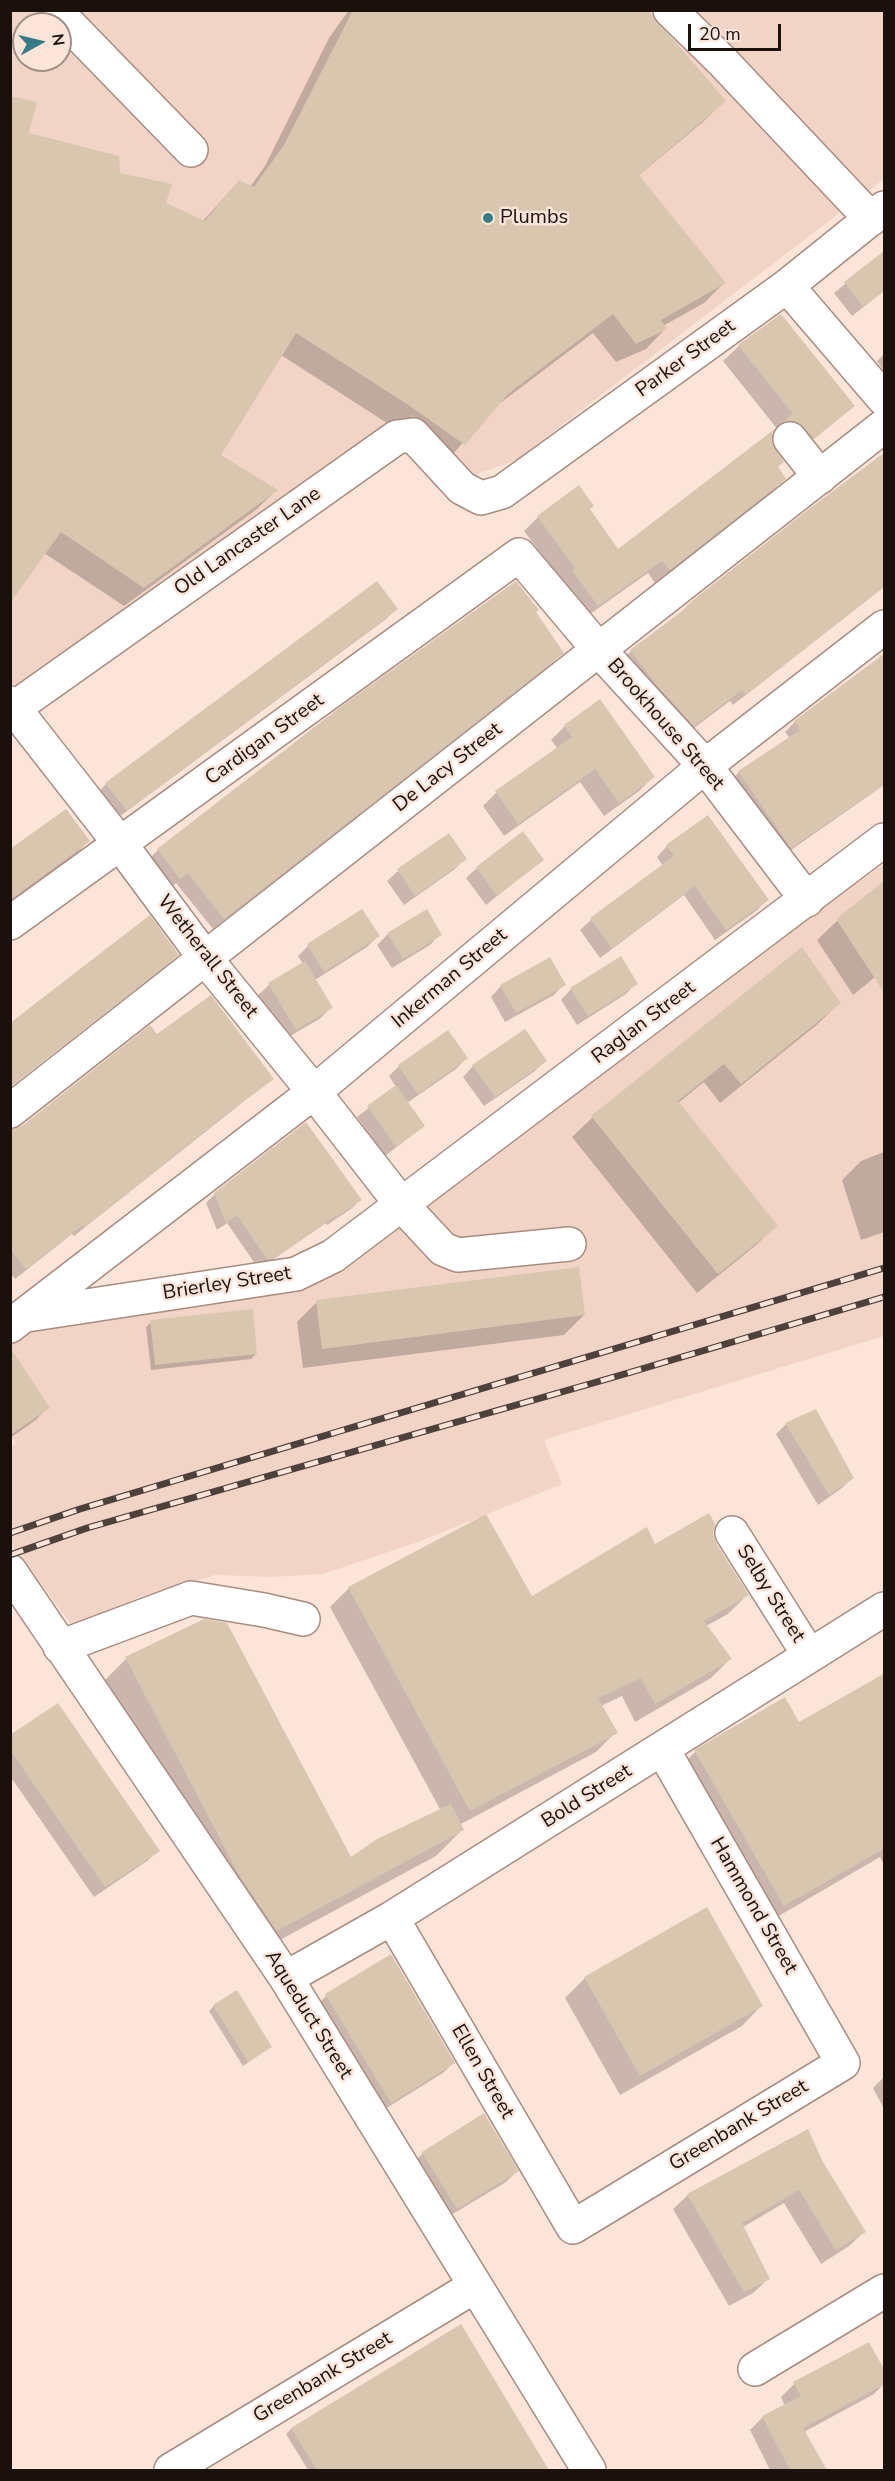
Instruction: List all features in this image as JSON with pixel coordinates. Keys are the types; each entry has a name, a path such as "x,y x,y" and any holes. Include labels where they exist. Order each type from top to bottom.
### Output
{"street":[{"path":"55,10 191,150"},
{"path":"670,10 878,214"},
{"name":"Parker Street","path":"481,498 502,492 787,286 878,214"},
{"path":"787,286 885,399"},
{"name":"De Lacy Street","path":"10,1111 885,426"},
{"name":"Old Lancaster Lane","path":"12,707 397,438 413,435 462,488 481,498"},
{"path":"790,439 820,477"},
{"name":"Brookhouse Street","path":"519,555 599,650 705,766 807,900"},
{"name":"Cardigan Street","path":"10,922 121,845 519,555"},
{"name":"Inkerman Street","path":"15,1313 314,1092 705,766 885,627"},
{"name":"Wetherall Street","path":"12,707 121,845 205,958 402,1205"},
{"name":"Raglan Street","path":"402,1205 885,840"},
{"path":"402,1205 443,1249 458,1255 568,1244"},
{"name":"Brierley Street","path":"15,1313 296,1274 333,1256 402,1205"},
{"name":"Selby Street","path":"732,1533 809,1655"},
{"name":"Aqueduct Street","path":"10,1571 286,1978 589,2470"},
{"path":"60,1647 191,1598 303,1619"},
{"name":"Bold Street","path":"286,1978 392,1918 885,1609"},
{"name":"Hammond Street","path":"663,1750 843,2063"},
{"name":"Ellen Street","path":"392,1918 573,2226"},
{"name":"Greenbank Street","path":"573,2226 843,2063"},
{"name":"Greenbank Street","path":"171,2470 475,2286"},
{"path":"755,2369 885,2291"}],"shaded area":[{"path":"11,11 884,11 884,179 516,460 475,475 413,415 374,434 39,679 14,687 11,682"},
{"path":"884,864 884,1336 544,1440 562,1484 418,1542 323,1574 272,1577 215,1575 139,1597 74,1628 11,1544 11,1447 16,1443 10,1435 11,1334 296,1282 607,1058"}],"building":[{"path":"353,10 648,10 726,101 639,175 726,283 661,320 667,329 636,344 613,314 508,394 465,445 407,404 296,333 221,455 278,490 144,588 61,532 10,603 10,96 37,102 29,133 119,156 120,173 172,184 166,203 205,221 239,180 254,187 284,145"},
{"path":"885,250 885,290 863,307 844,282"},
{"path":"781,314 855,406 814,439 797,422 783,422 793,414 738,345"},
{"path":"776,428 772,433 772,442 784,462 778,467 786,479 670,570 662,561 598,606 572,570 575,568 537,516 579,485 594,506 590,509 618,549"},
{"path":"885,452 885,586 746,695 742,690 694,726 659,688 630,650"},
{"path":"377,581 398,609 127,811 105,783"},
{"path":"516,581 539,610 536,612 564,653 224,919 188,873 180,879 157,849 343,705"},
{"path":"885,653 885,784 791,848 738,771 800,730 794,721"},
{"path":"600,699 655,777 619,803 595,769 518,824 495,791 572,737 564,725"},
{"path":"66,809 90,841 10,900 10,849"},
{"path":"708,815 769,900 726,930 695,886 612,948 590,918 674,856 666,845"},
{"path":"523,831 544,860 497,896 476,867"},
{"path":"449,833 467,859 415,896 397,869"},
{"path":"885,880 885,994 836,919"},
{"path":"362,909 380,936 324,972 307,944"},
{"path":"427,909 442,935 403,959 387,933"},
{"path":"150,915 179,955 10,1087 10,1023"},
{"path":"802,947 841,1003 741,1084 724,1064 678,1101 778,1226 718,1274 591,1116"},
{"path":"621,956 638,984 588,1016 570,988"},
{"path":"550,957 566,985 516,1013 500,985"},
{"path":"305,961 333,1008 296,1030 268,983"},
{"path":"211,995 274,1079 85,1227 83,1225 26,1269 10,1249 10,1129 22,1126 150,1025 157,1034"},
{"path":"525,1029 547,1061 495,1097 472,1065"},
{"path":"448,1030 468,1058 418,1094 398,1065"},
{"path":"396,1085 425,1126 396,1147 367,1106"},
{"path":"306,1122 362,1200 273,1259 267,1259 237,1215 226,1223 214,1193"},
{"path":"579,1267 585,1315 322,1349 316,1300"},
{"path":"253,1309 257,1354 155,1365 150,1320"},
{"path":"10,1347 50,1408 10,1435"},
{"path":"816,1409 854,1478 829,1495 785,1423"},
{"path":"709,1513 715,1524 713,1533 716,1543 749,1595 704,1621 732,1659 655,1704 641,1678 598,1698 618,1733 470,1811 348,1587 486,1514 532,1596 647,1527 655,1544"},
{"path":"204,1619 227,1623 351,1857 377,1839 451,1804 464,1830 277,1931 239,1875 125,1657"},
{"path":"885,1673 885,1848 784,1906 694,1750 785,1697 799,1722"},
{"path":"58,1703 160,1851 105,1887 10,1750 10,1735"},
{"path":"707,1907 763,2006 640,2076 584,1977"},
{"path":"391,1954 455,2063 391,2103 325,1994"},
{"path":"237,1990 272,2047 248,2062 213,2005"},
{"path":"484,2113 519,2171 457,2209 422,2152"},
{"path":"808,2129 823,2162 866,2232 836,2250 799,2190 742,2223 770,2279 744,2292 687,2194"},
{"path":"461,2324 549,2470 317,2470 291,2428"},
{"path":"869,2342 885,2371 885,2384 803,2428 827,2470 790,2470 762,2416 801,2396 793,2382"}],"railway":[{"path":"10,1533 80,1509 884,1268"},
{"path":"10,1555 87,1528 884,1297"}],"place":[{"name":"Plumbs","path":"488,218"}]}
